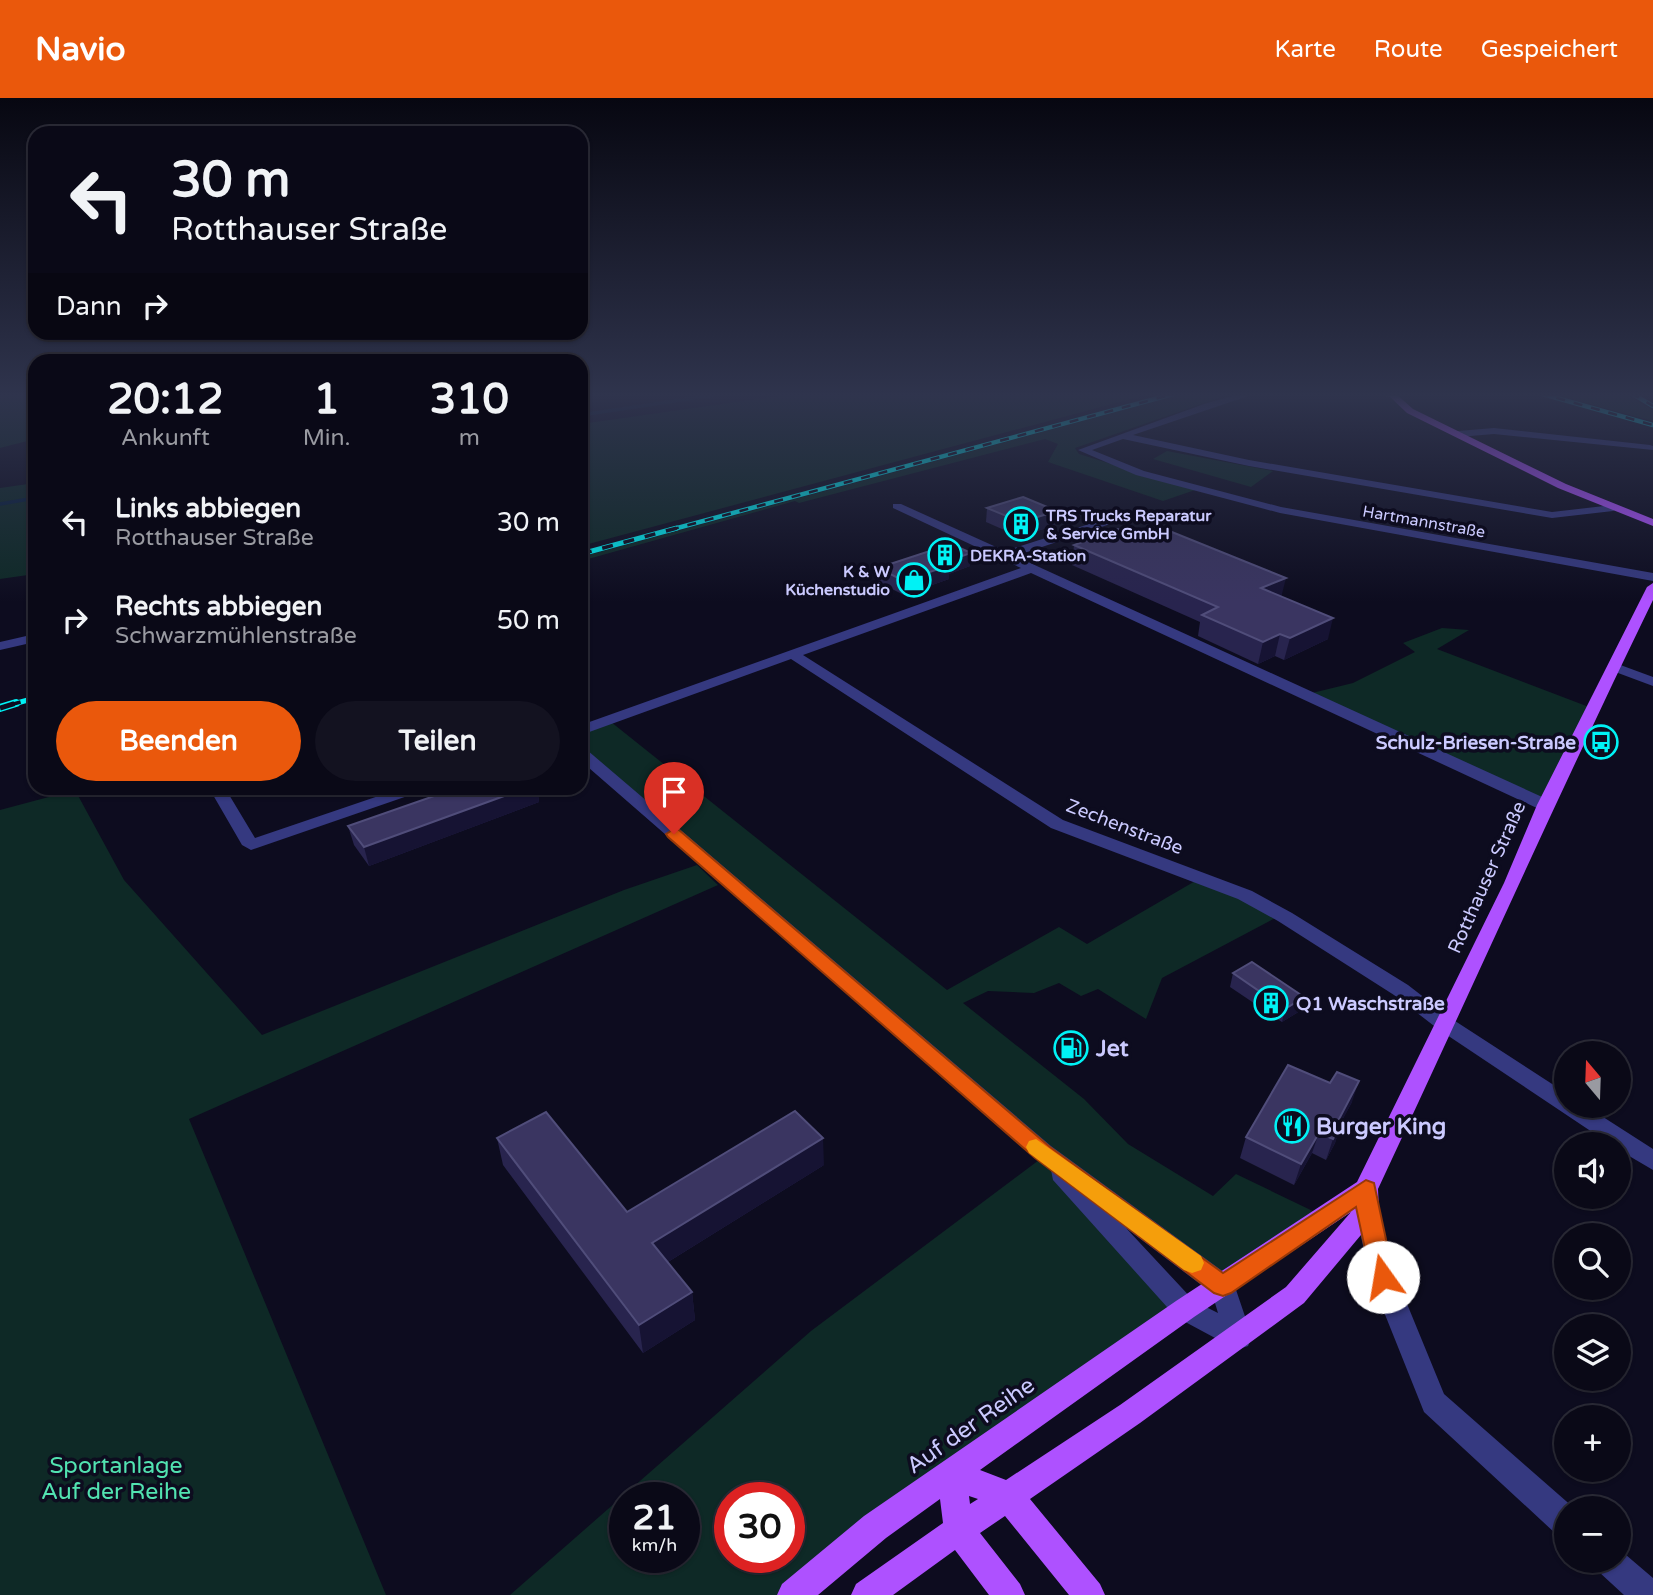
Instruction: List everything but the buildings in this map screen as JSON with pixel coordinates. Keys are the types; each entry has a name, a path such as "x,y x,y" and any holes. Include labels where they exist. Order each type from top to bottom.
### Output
{"main road":[{"path":"1519,463 1614,508 1653,523"},
{"name":"Rotthauser Straße","path":"1239,1337 1295,1295 1367,1200 1445,1024 1513,883 1545,805 1653,587"},
{"path":"1185,1309 1367,1200"},
{"name":"Auf der Reihe","path":"793,1595 875,1527 1185,1309"},
{"path":"867,1595 905,1566 1239,1337"},
{"path":"1009,1595 959,1531 951,1474 1008,1496 1089,1595"}],"street":[{"name":"Hartmannstraße","path":"1115,463 1140,473 1280,510 1653,578"},
{"path":"1250,463 1552,515 1614,508"},
{"path":"897,506 1545,805"},
{"path":"1003,556 1121,517"},
{"path":"588,728 1030,569"},
{"path":"0,646 28,640"},
{"name":"Zechenstraße","path":"794,655 1058,824 1245,895 1401,990 1445,1024 1554,1096"},
{"path":"1615,667 1653,682"},
{"path":"588,760 1043,1152 1223,1286 1239,1337"},
{"path":"220,795 251,845 396,795"},
{"name":"Zechenstraße","path":"1588,1118 1653,1161"},
{"path":"1043,1152 1185,1309 1239,1337"},
{"path":"1367,1200 1383,1277 1434,1403 1554,1511"},
{"path":"1623,1573 1647,1595"}],"green space":[{"path":"588,463 892,463 588,544"},
{"path":"928,463 953,463 799,503 795,501 588,559 588,555"},
{"path":"1051,463 1108,463 1195,490 1163,501"},
{"path":"1167,463 1230,463 1273,471 1251,487"},
{"path":"28,484 28,575 0,579 0,488"},
{"path":"1442,628 1469,630 1437,649 1589,707 1541,800 1308,694 1353,683 1415,652 1403,643"},
{"path":"611,722 947,990 1059,927 1087,944 1197,880 1279,916 1162,978 1146,1019 1098,989 1081,996 1059,983 1034,993 988,991 963,1003 1084,1099 1128,1144 1213,1196 1236,1174 1319,1214 1223,1280 1074,1168 588,756 588,730"},
{"name":"Sportanlage Auf der Reihe","path":"56,795 78,795 124,880 262,1035 624,890 697,865 718,885 189,1119 386,1595 0,1595 0,810"},
{"path":"1043,1157 1180,1308 786,1595 510,1595 609,1508 609,1573 700,1573 700,1482 639,1482 811,1331"}],"waterway":[{"path":"0,504 28,499"}],"railway":[{"path":"670,530 918,463"},
{"path":"588,552 677,528"},
{"path":"10,705 28,700"},
{"path":"0,708 16,703"}],"slow traffic":[{"path":"1036,1147 1192,1263"}],"place":[{"name":"TRS Trucks Reparatur & Service GmbH","path":"1021,524"},
{"name":"DEKRA-Station","path":"945,555"},
{"name":"K & W Küchenstudio","path":"914,580"},
{"name":"Schulz-Briesen-Straße","path":"1601,742"},
{"name":"Q1 Waschstraße","path":"1271,1003"},
{"name":"Jet","path":"1071,1048"},
{"name":"Burger King","path":"1292,1126"}],"route":[{"path":"674,834 1043,1152 1223,1286 1366,1189 1367,1210 1383,1277"}]}
